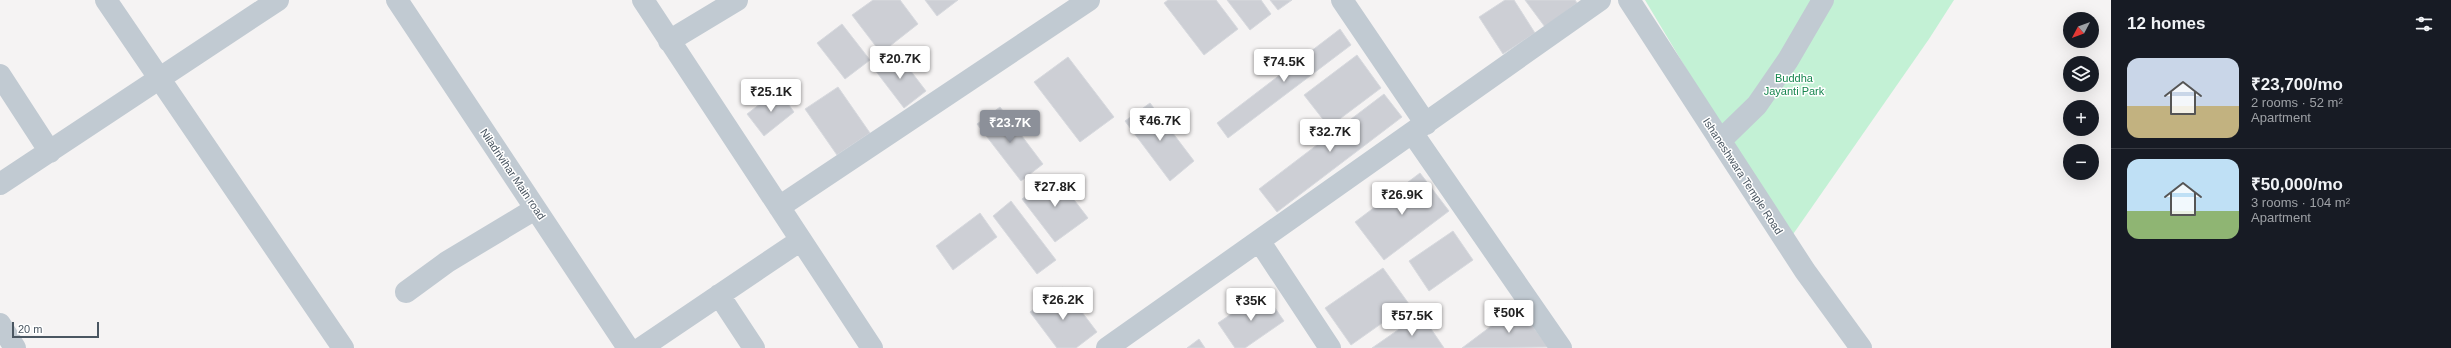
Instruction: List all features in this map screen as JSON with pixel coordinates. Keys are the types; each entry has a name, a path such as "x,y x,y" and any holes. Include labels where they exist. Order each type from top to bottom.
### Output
{"street":[{"path":"106,0 343,348"},
{"path":"0,184 278,0"},
{"name":"Niladrivihar Main road","path":"397,0 628,348"},
{"path":"643,0 872,348"},
{"path":"669,41 738,0"},
{"path":"779,206 1089,0"},
{"path":"1342,0 1419,129 1561,348"},
{"path":"1107,348 1260,242 1600,0"},
{"name":"Ishaneshwara Temple Road","path":"1629,0 1805,271 1861,348"},
{"path":"1720,141 1757,105 1788,60 1823,0"},
{"path":"0,75 50,152"},
{"path":"406,292 448,262 535,209"},
{"path":"641,348 801,240"},
{"path":"1260,242 1330,348"},
{"path":"719,295 754,348"},
{"path":"0,324 15,348"}],"green space":[{"name":"Buddha Jayanti Park","path":"1645,0 1954,0 1929,39 1789,240"}],"building":[{"path":"873,0 900,0 918,24 881,53 852,15"},
{"path":"925,0 958,0 937,16"},
{"path":"1168,0 1216,0 1238,29 1204,55 1164,3"},
{"path":"1227,0 1261,0 1271,14 1250,30"},
{"path":"1270,0 1292,0 1278,10"},
{"path":"1505,0 1514,0 1535,33 1503,54 1479,17"},
{"path":"1525,0 1575,0 1577,3 1545,27"},
{"path":"842,24 870,60 845,79 817,43"},
{"path":"1340,29 1351,45 1228,138 1217,123"},
{"path":"897,53 926,91 904,108 875,70"},
{"path":"1357,55 1381,88 1329,127 1304,95"},
{"path":"1068,57 1114,117 1080,142 1034,82"},
{"path":"838,87 870,133 837,155 805,109"},
{"path":"778,90 794,112 764,136 747,114"},
{"path":"1384,94 1402,117 1277,212 1259,189"},
{"path":"1150,103 1194,161 1170,181 1125,121"},
{"path":"1000,107 1043,164 1021,181 977,124"},
{"path":"1420,173 1449,211 1384,260 1355,222"},
{"path":"1055,175 1088,218 1055,242 1022,199"},
{"path":"1011,201 1056,260 1037,274 993,216"},
{"path":"980,213 997,237 953,270 936,246"},
{"path":"1453,231 1473,260 1429,291 1409,261"},
{"path":"1383,268 1409,304 1351,345 1325,308"},
{"path":"1063,287 1097,332 1076,348 1057,348 1030,312"},
{"path":"1264,292 1284,321 1245,348 1235,348 1218,323"},
{"path":"1518,306 1548,347 1462,348"},
{"path":"1421,314 1444,348 1372,348"},
{"path":"1199,339 1205,348 1187,348"}]}
